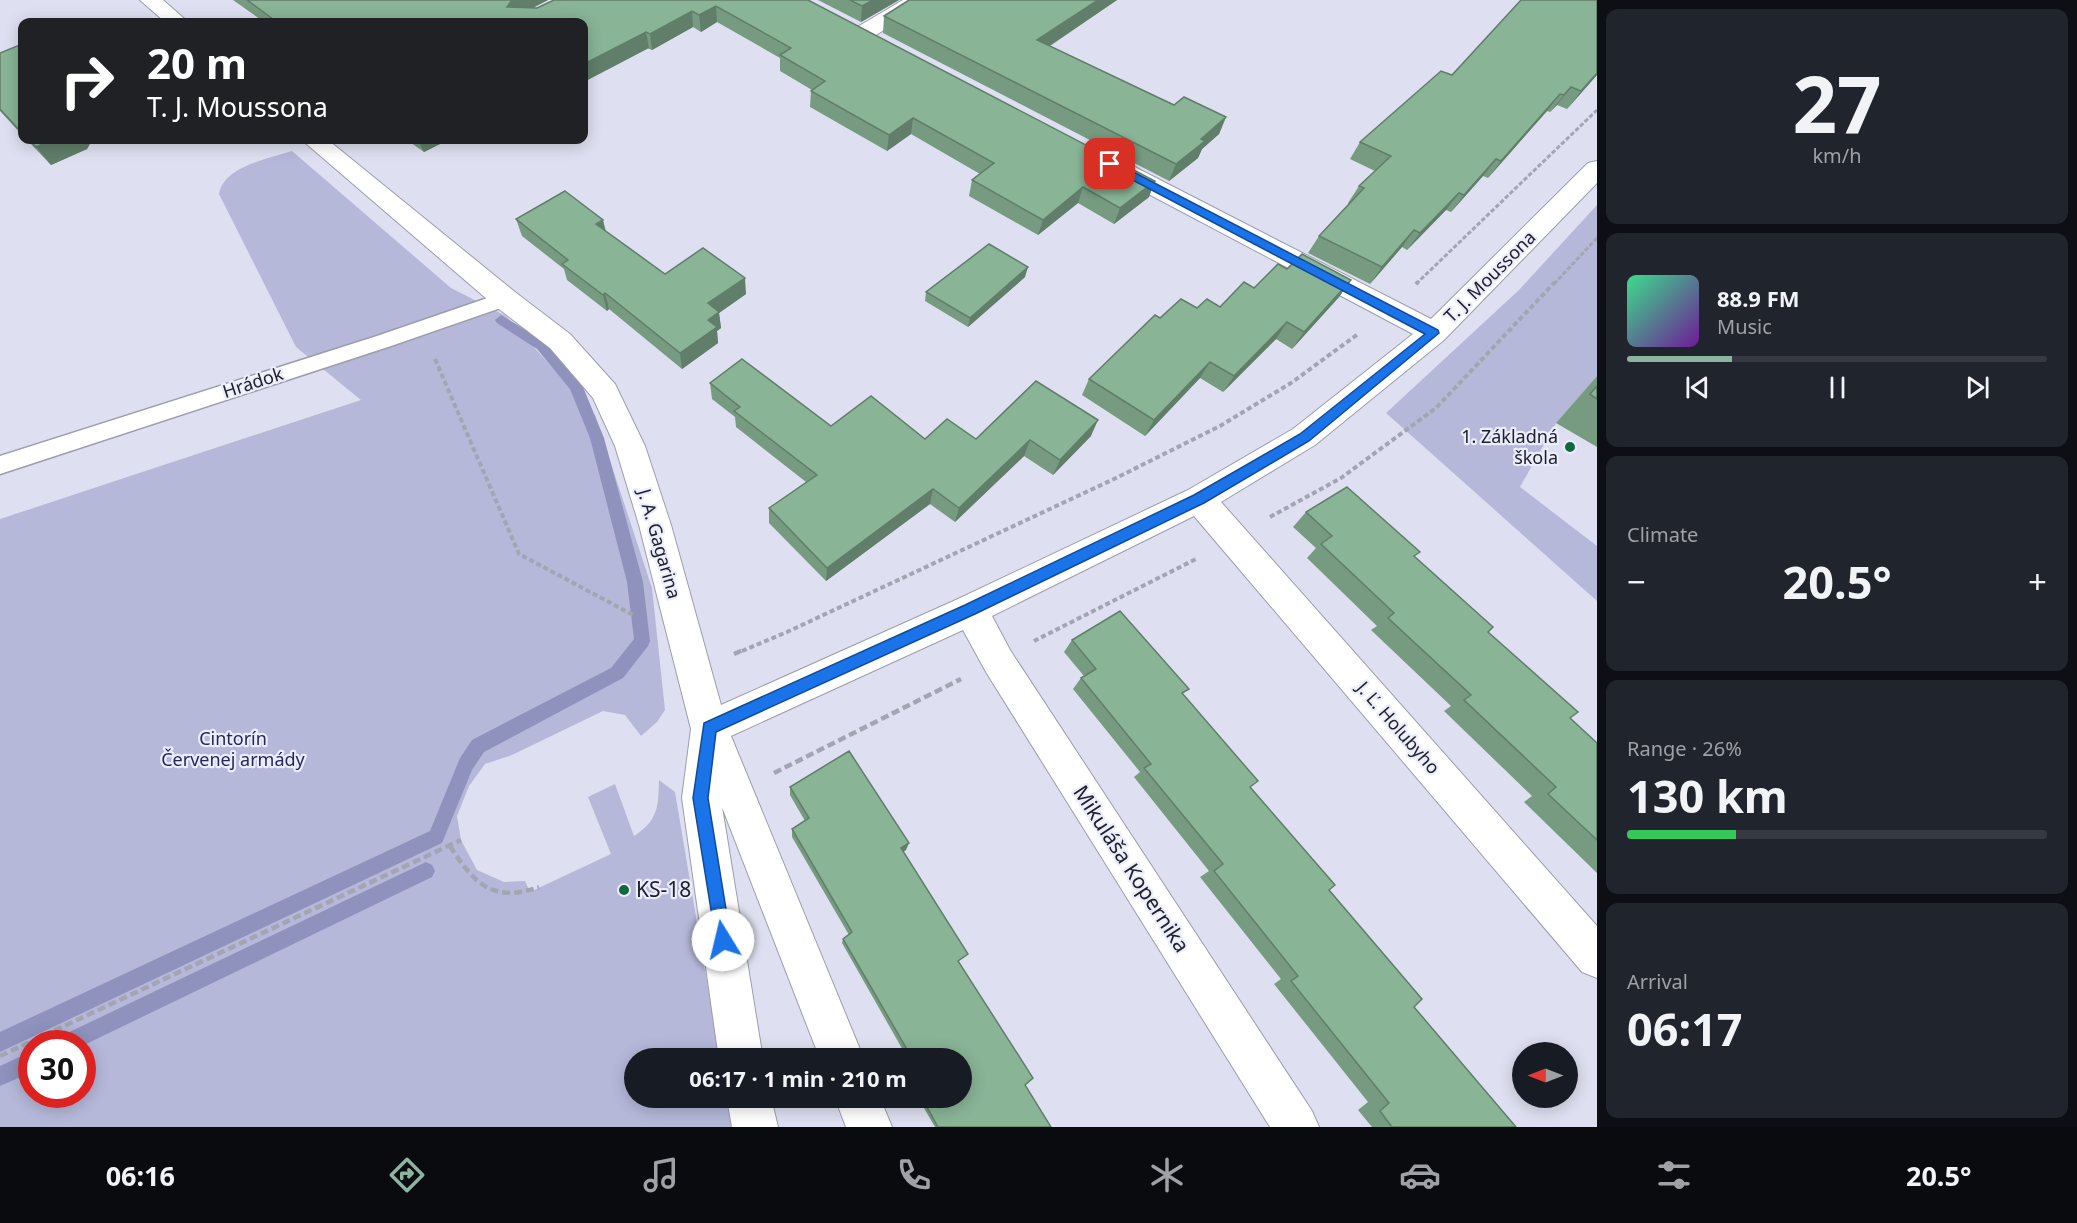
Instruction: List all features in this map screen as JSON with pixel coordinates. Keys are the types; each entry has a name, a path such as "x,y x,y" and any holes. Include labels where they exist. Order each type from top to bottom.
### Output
{"street":[{"path":"150,0 172,18"},
{"path":"863,34 917,0"},
{"name":"J. A. Gagarina","path":"319,144 505,299 560,341 605,392 630,446 656,525 709,728 838,1048"},
{"path":"1094,155 1434,333"},
{"name":"T. J. Moussona","path":"709,728 970,610 1199,499 1304,437 1434,333 1597,169"},
{"name":"J. Ľ. Holubyho","path":"1199,499 1597,957"},
{"name":"Mikuláša Kopernika","path":"970,610 998,661 1296,1127"},
{"path":"709,728 700,798 739,1048"},
{"path":"751,1108 755,1127"},
{"path":"861,1108 869,1127"}],"lane":[{"name":"Hrádok","path":"0,465 505,299"}],"path":[{"path":"422,328 519,554 690,657 797,627 1114,479 1220,426 1291,383 1389,310 1597,110"},
{"path":"0,1056 461,840"},
{"path":"450,846 469,876 489,888 512,893 529,892 539,887"}],"green space":[{"name":"Cintorín Červenej armády","path":"292,151 451,288 506,316 595,415 652,588 665,710 657,722 641,736 625,715 603,711 512,755 485,764 469,786 457,816 461,840 477,870 504,882 525,881 530,892 611,854 588,797 615,784 634,836 648,824 656,812 659,780 675,792 718,1048 624,1048 624,1108 729,1108 732,1127 0,1127 0,519 361,400 296,347 219,194 229,177 238,170"},
{"path":"1597,205 1597,376 1556,423 1520,487 1597,546 1597,601 1386,413 1519,290"}],"building":[{"path":"247,0 512,0 507,7 537,8 554,0 808,0 1155,181 1120,208 1083,187 1043,220 972,180 994,163 913,118 889,135 811,91 825,81 780,55 791,48 716,6 699,15 692,11 650,34 646,32 588,62 588,18 272,18"},
{"path":"850,0 873,0 862,6"},
{"path":"909,0 1098,0 1037,40 1174,105 1184,97 1226,117 1201,139 1205,141 1176,164 884,16"},
{"path":"1521,0 1597,0 1597,73 1581,91 1571,87 1564,95 1560,94 1501,161 1496,159 1464,195 1459,193 1420,233 1414,230 1382,267 1319,236 1364,188 1359,186 1391,156 1360,142 1441,71 1452,75"},
{"path":"18,46 18,129 0,109 0,53"},
{"path":"565,191 603,220 596,224 665,274 703,248 745,278 708,303 719,312 708,320 717,327 680,353 605,293 603,295 562,264 568,260 516,219"},
{"path":"989,244 1028,267 970,318 926,292"},
{"path":"1302,254 1351,280 1304,332 1287,322 1234,376 1210,362 1154,420 1089,379 1155,315 1160,318 1181,299 1197,308 1207,299 1220,307 1244,282 1254,288 1278,264 1287,269"},
{"path":"742,359 831,426 871,396 925,439 947,419 976,439 1036,381 1098,420 1060,460 1030,440 959,508 933,489 827,568 769,508 817,475 734,411 740,407 710,383"},
{"path":"1597,386 1597,399 1590,394"},
{"path":"1347,487 1420,552 1414,556 1493,627 1488,632 1578,712 1570,718 1597,743 1597,840 1548,794 1556,787 1464,700 1471,695 1388,618 1394,613 1321,544 1332,536 1306,512"},
{"path":"1120,611 1189,689 1182,693 1258,781 1250,787 1335,885 1329,890 1422,999 1414,1007 1516,1127 1392,1127 1380,1111 1389,1103 1291,981 1298,976 1214,871 1223,864 1144,768 1151,764 1081,678 1096,669 1072,640"},
{"path":"849,751 909,843 901,848 968,954 958,961 1033,1078 1025,1085 1051,1127 938,1127 928,1108 972,1108 972,1048 906,1048 843,939 852,932 792,829 809,818 790,787"}],"waterway":[{"path":"0,1042 436,837 466,764 478,746 617,673 642,641 635,582 597,438 576,387 542,346 501,320"},
{"path":"95,1030 426,871"},
{"path":"0,1076 18,1068"}],"place":[{"name":"1. Základná škola","path":"1570,447"},
{"name":"KS-18","path":"624,890"}],"route":[{"path":"723,940 700,798 709,728 970,610 1199,499 1304,437 1434,333 1110,164"}]}
